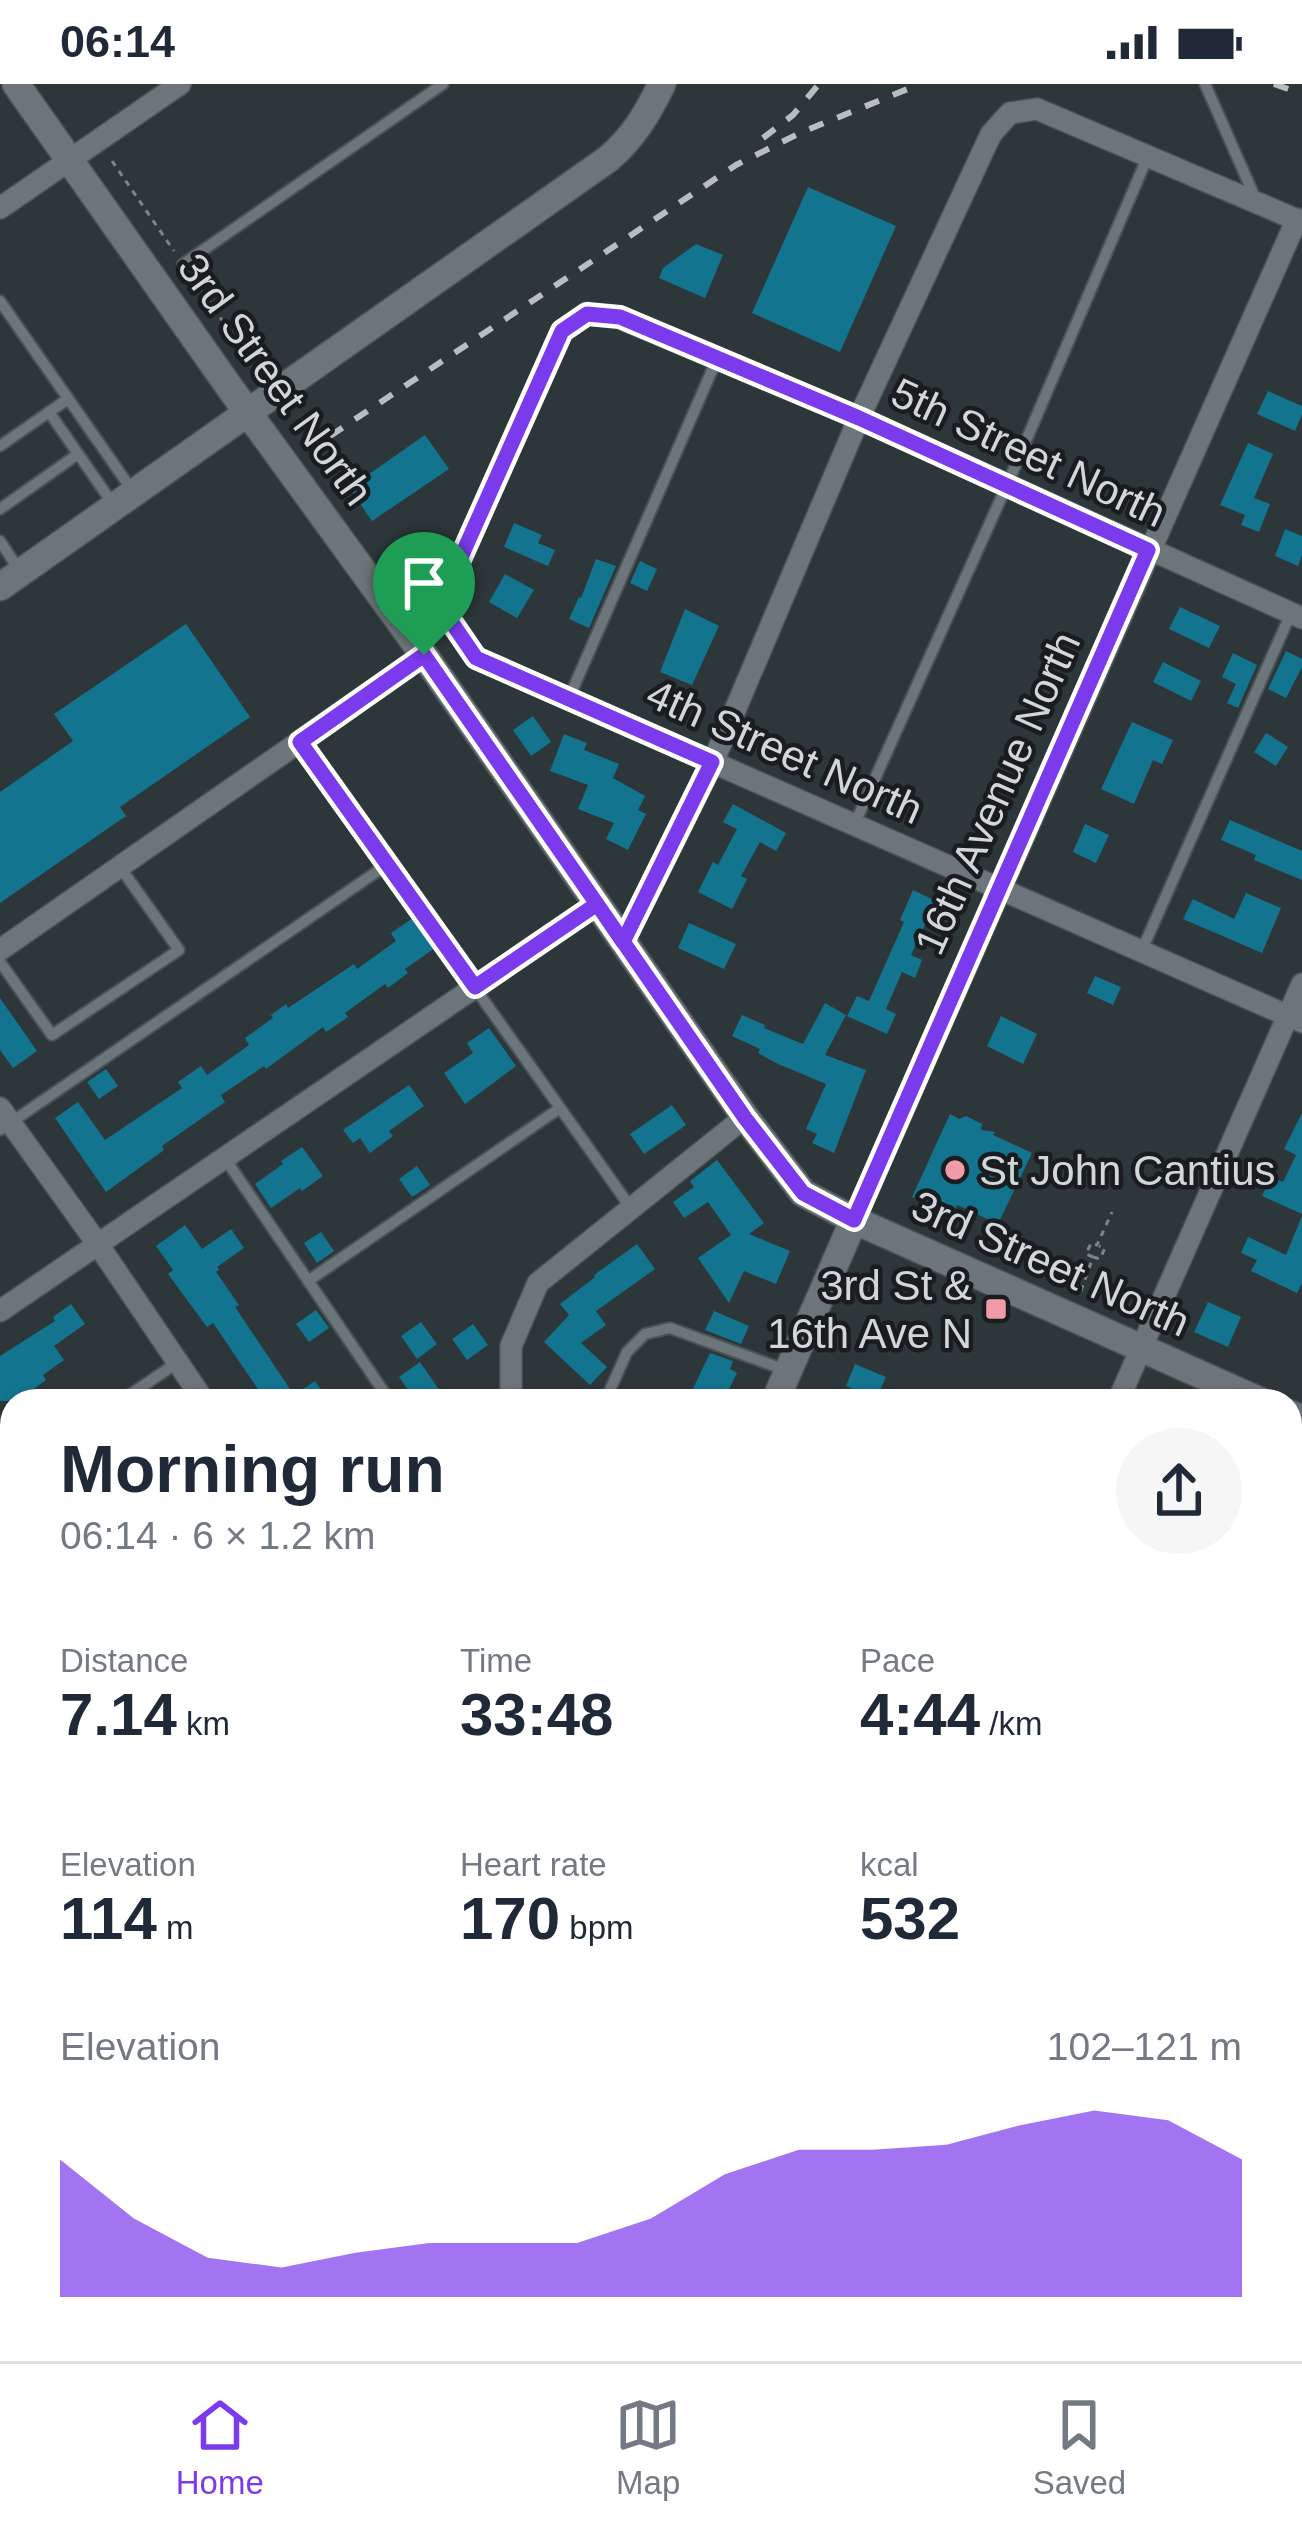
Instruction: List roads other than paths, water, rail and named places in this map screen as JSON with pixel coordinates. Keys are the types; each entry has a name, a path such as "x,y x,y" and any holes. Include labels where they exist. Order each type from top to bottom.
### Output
{"street":[{"name":"3rd Street North","path":"16,84 424,655 745,1118 803,1193 1233,1389"},
{"path":"0,208 180,84"},
{"path":"10,580 608,159 645,119 662,84"},
{"path":"623,942 712,762 859,418 991,134 1010,113 1036,109 1299,220"},
{"name":"16th Avenue North","path":"780,1389 1148,550 1299,220"},
{"name":"5th Street North","path":"450,620 449,584 543,373 562,331 587,314 620,317 718,358 1297,615"},
{"name":"4th Street North","path":"450,620 476,658 1295,1018"},
{"path":"0,950 424,655"},
{"path":"0,1311 597,904"},
{"path":"1123,1389 1295,1018 1302,983"},
{"path":"512,1389 511,1346 538,1283 745,1118"},
{"path":"3,1120 97,1244 196,1389"}],"lane":[{"path":"183,264 443,84"},
{"path":"1205,84 1257,202"},
{"path":"854,825 1148,156"},
{"path":"0,301 68,399 125,500"},
{"path":"569,698 718,358"},
{"path":"0,446 68,399"},
{"path":"49,412 78,454 125,500"},
{"path":"0,509 78,454"},
{"path":"0,541 10,580"},
{"path":"1142,951 1297,615"},
{"path":"300,742 631,1208"},
{"path":"3,1120 388,864"},
{"path":"0,962 52,1035 179,950 120,867"},
{"path":"308,1281 560,1108"},
{"path":"224,1157 382,1389"},
{"path":"610,1389 627,1352 645,1334 670,1328 788,1372"},
{"path":"139,1389 178,1362"}],"railway":[{"path":"763,138 793,115 819,84"},
{"path":"330,436 736,165 802,132 920,84"},
{"path":"1274,84 1302,94"}],"place":[{"name":"St John Cantius","path":"955,1170"},
{"name":"3rd St & 16th Ave N","path":"996,1309"}]}
